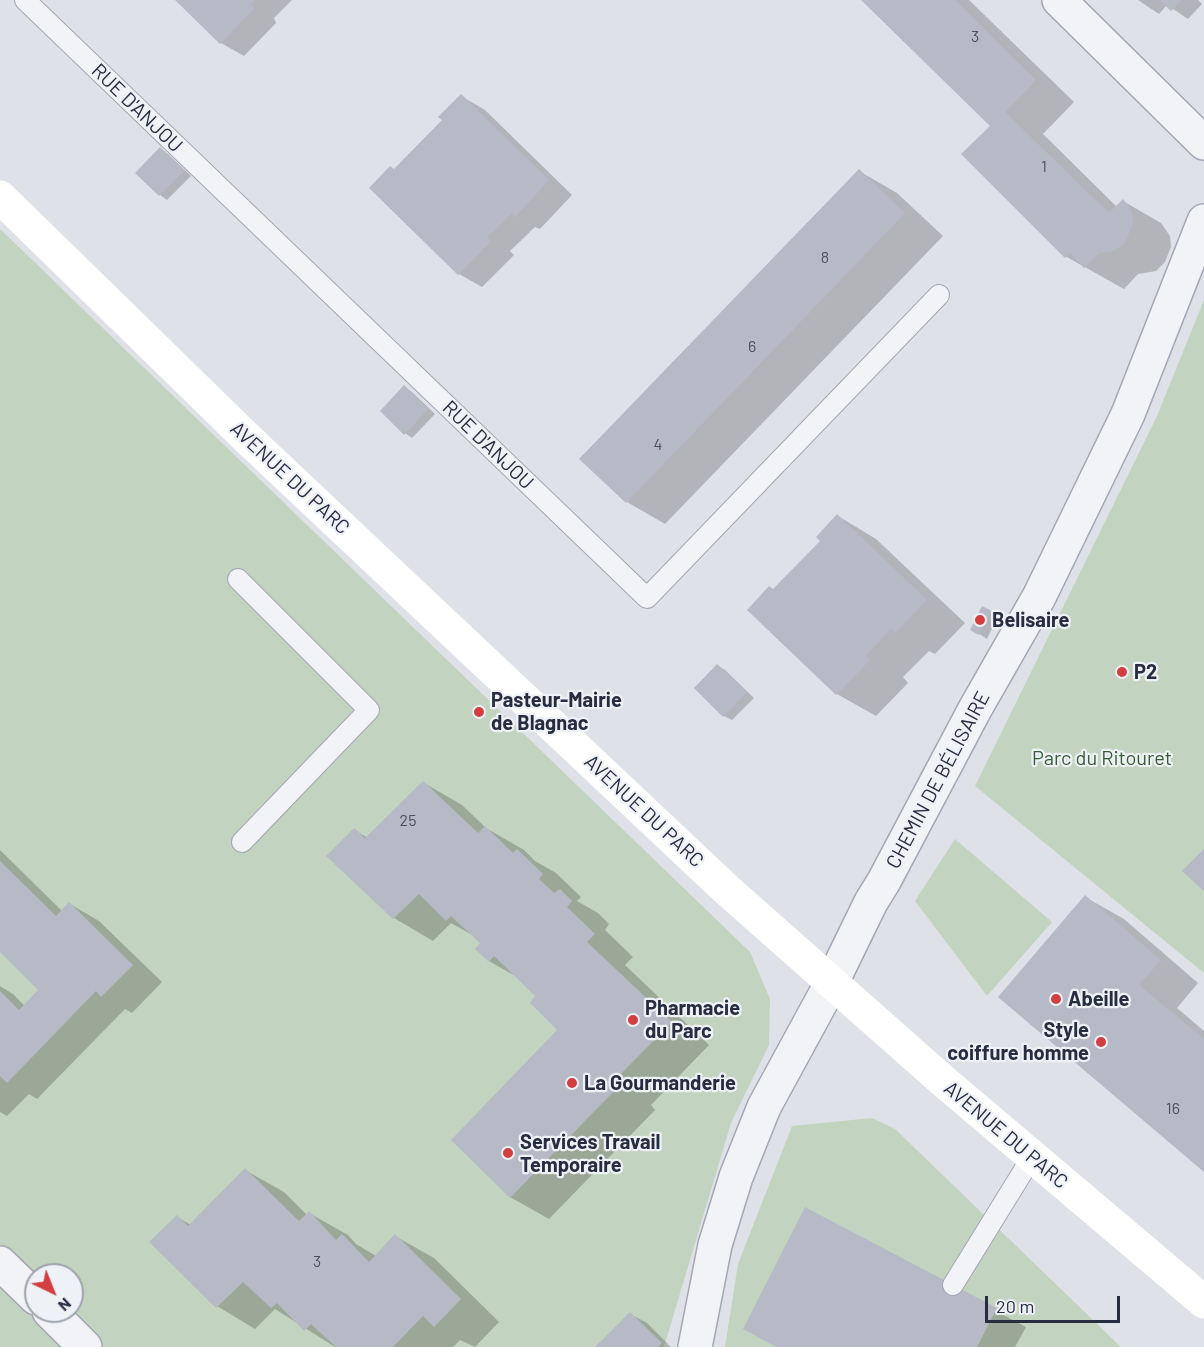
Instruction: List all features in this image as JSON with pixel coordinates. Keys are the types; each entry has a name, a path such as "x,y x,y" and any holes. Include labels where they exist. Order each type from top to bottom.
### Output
{"street":[{"path":"1059,0 1204,143"},
{"name":"AVENUE DU PARC","path":"0,197 281,471 726,889 1032,1157 1204,1302"},
{"name":"CHEMIN DE BÉLISAIRE","path":"695,1347 715,1245 736,1177 764,1107 832,982 871,902 1039,597 1132,405 1204,220"},
{"path":"0,1263 24,1286"},
{"path":"61,1323 85,1347"}],"lane":[{"name":"RUE D'ANJOU","path":"25,0 647,598 939,295"},
{"path":"238,579 369,710 242,842"},
{"path":"953,1285 1032,1157"}],"green space":[{"path":"0,229 750,952 770,999 769,1045 731,1123 664,1347 0,1347"},
{"name":"Parc du Ritouret","path":"1204,300 1204,973 975,786 1157,416"},
{"path":"955,839 1052,922 987,996 915,901"},
{"path":"872,1118 895,1129 1121,1347 725,1347 738,1264 792,1126"}],"building":[{"path":"175,0 255,0 251,4 254,9 220,44"},
{"path":"861,0 955,0 1036,80 1005,112 1109,213 1123,199 1128,205 1132,213 1133,224 1124,244 1113,251 1099,253 1084,268 1070,253 1065,258 961,154 990,126"},
{"path":"1159,0 1182,0 1171,11"},
{"path":"461,94 549,180 515,217 512,213 488,237 491,241 458,275 369,188 390,166 394,169 442,120 438,117"},
{"path":"160,147 184,171 159,196 135,173"},
{"path":"859,169 905,213 626,503 579,459"},
{"path":"404,385 428,409 404,435 380,411"},
{"path":"837,514 927,600 895,633 891,629 866,655 870,660 836,695 747,610 769,586 773,589 820,541 816,537"},
{"path":"982,606 992,611 979,635 970,630"},
{"path":"717,664 747,692 723,717 694,688"},
{"path":"423,781 478,833 485,826 513,853 517,849 543,874 539,879 554,893 560,889 572,901 567,907 595,934 587,942 672,1022 613,1082 618,1087 510,1198 451,1140 557,1030 530,1003 535,996 494,956 489,962 475,949 480,943 451,916 446,921 419,894 393,919 326,856 354,828 365,838"},
{"path":"1204,849 1204,891 1182,871"},
{"path":"0,861 56,916 69,902 133,965 101,997 96,991 7,1083 0,1076 0,991 19,1010 38,990 0,952"},
{"path":"1085,895 1161,960 1139,985 1204,1039 1204,1172 998,997"},
{"path":"245,1168 299,1221 309,1211 336,1240 342,1234 369,1262 395,1234 461,1299 434,1327 423,1316 393,1347 336,1347 311,1324 304,1331 277,1303 271,1308 243,1282 216,1308 149,1242 177,1215 188,1226"},
{"path":"805,1207 997,1308 977,1347 776,1347 743,1329"},
{"path":"630,1312 662,1343 658,1347 595,1347"}],"place":[{"name":"Belisaire","path":"980,620"},
{"name":"P2","path":"1122,672"},
{"name":"Pasteur-Mairie de Blagnac","path":"479,712"},
{"name":"Abeille","path":"1056,999"},
{"name":"Pharmacie du Parc","path":"633,1020"},
{"name":"Style coiffure homme","path":"1101,1042"},
{"name":"La Gourmanderie","path":"572,1083"},
{"name":"Services Travail Temporaire","path":"508,1153"}]}
